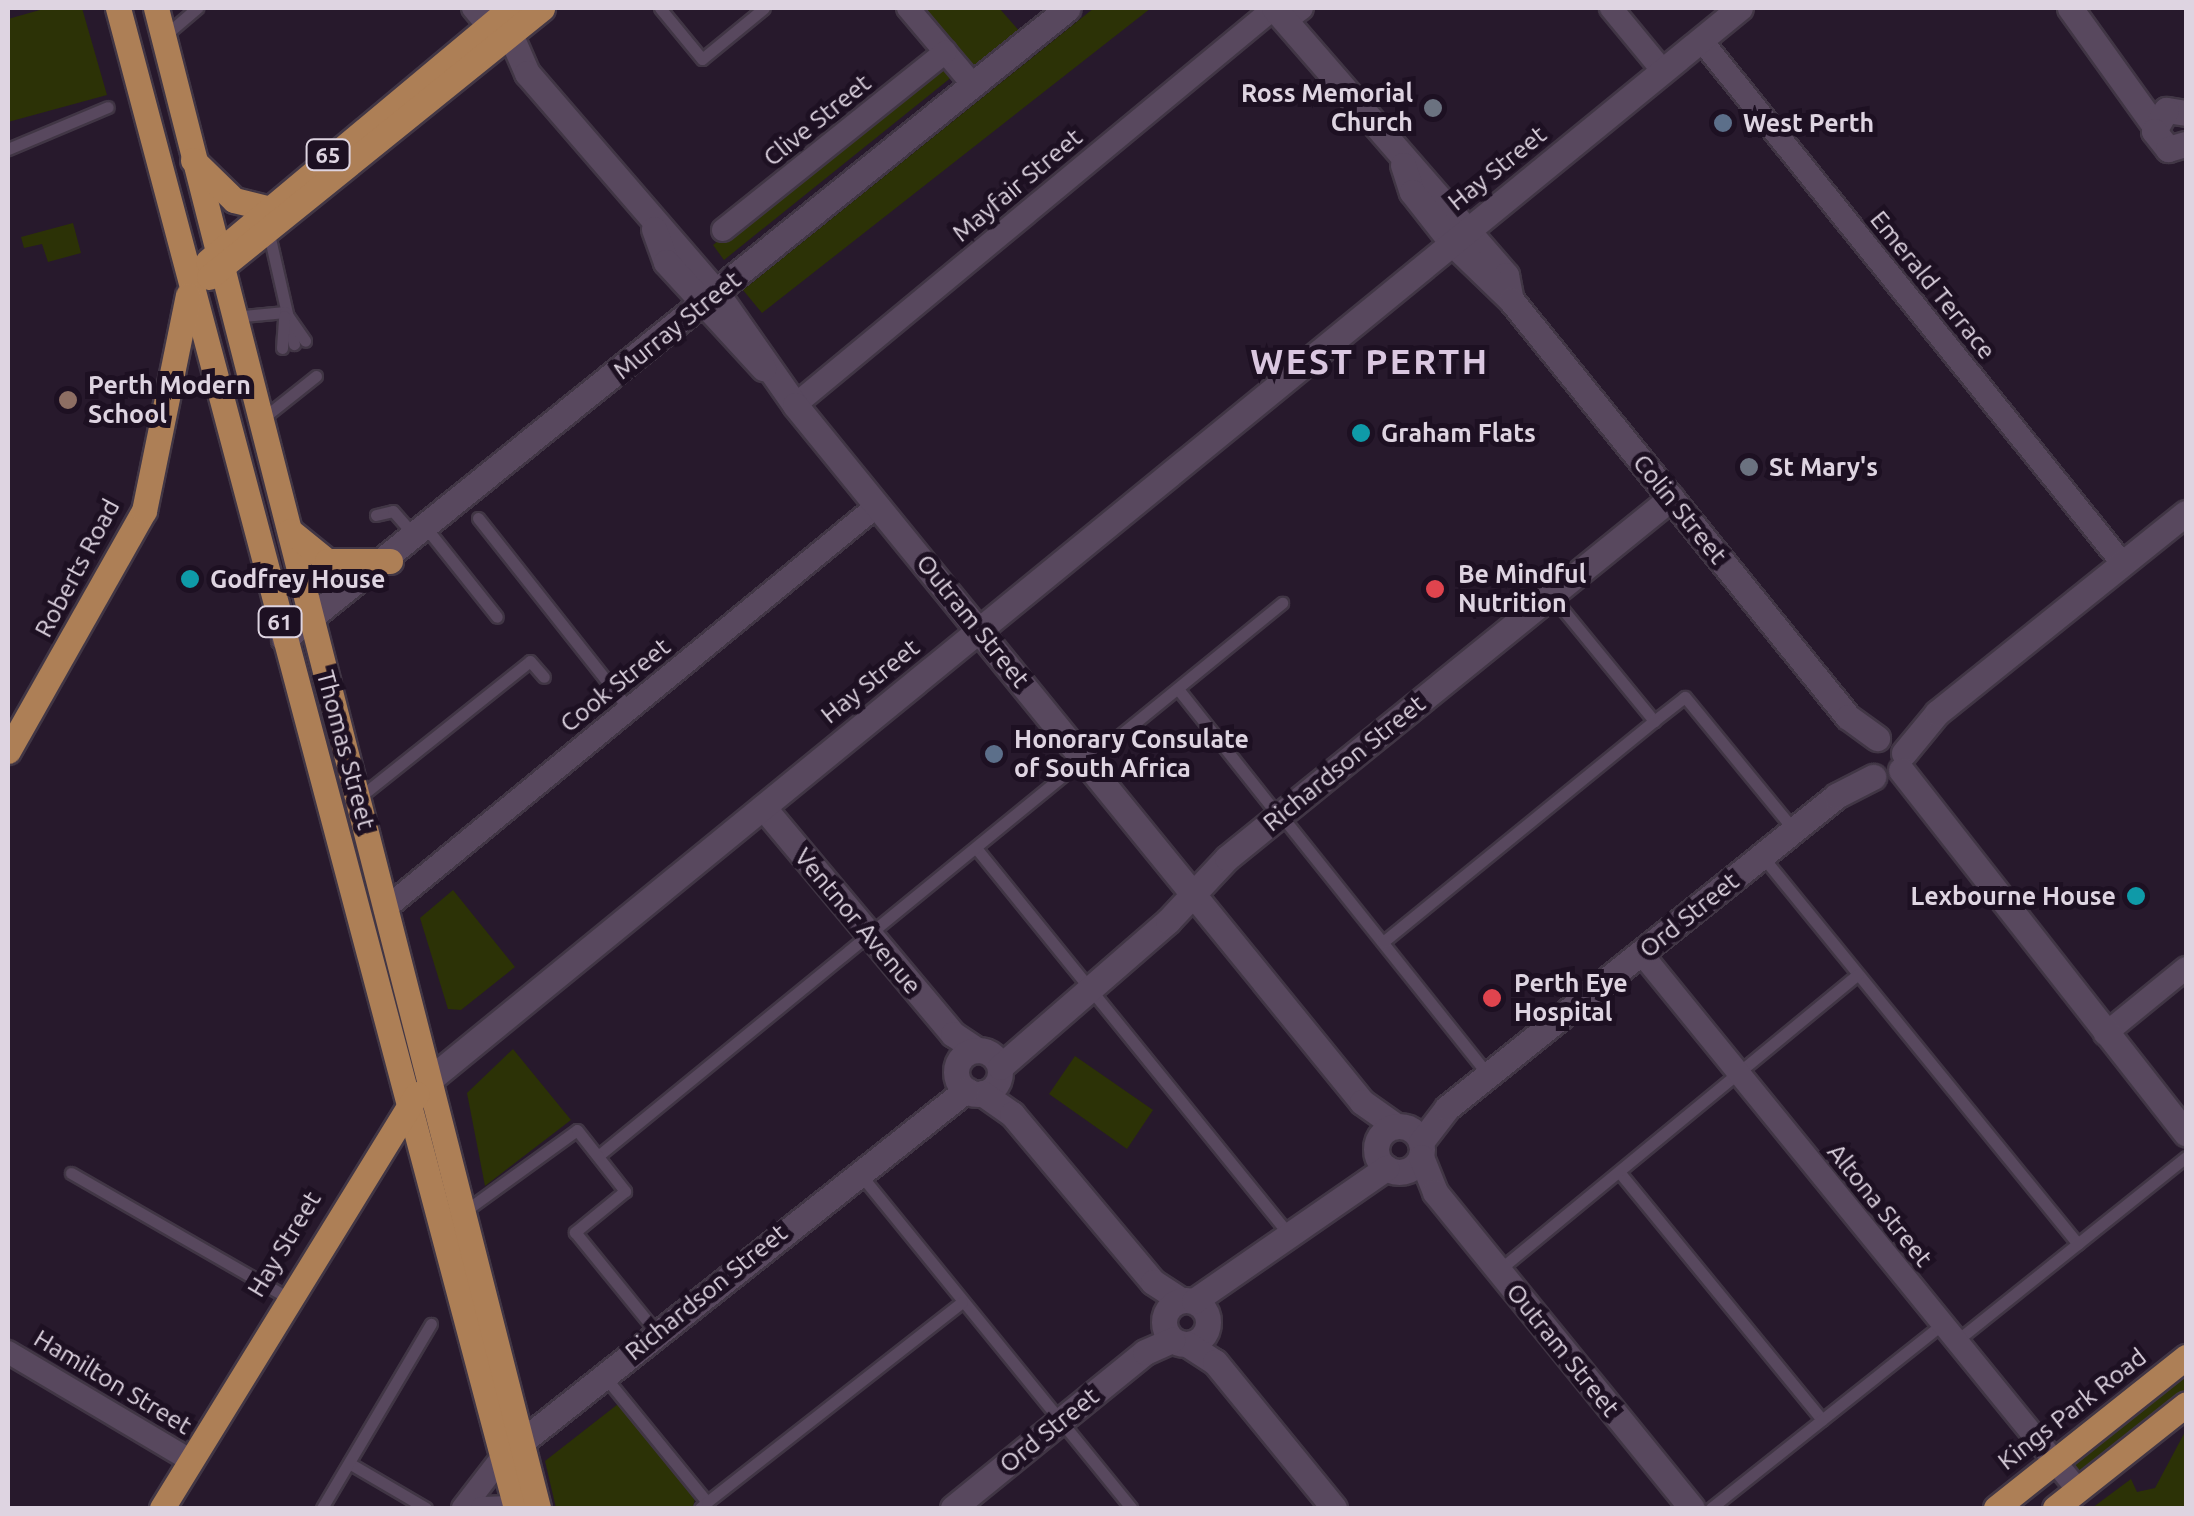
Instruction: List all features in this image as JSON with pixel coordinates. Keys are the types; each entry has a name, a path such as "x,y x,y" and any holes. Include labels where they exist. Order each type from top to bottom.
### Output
{"main road":[{"name":"Thomas Street","path":"118,8 213,384 408,1103 512,1450"},
{"name":"Thomas Street","path":"156,8 258,417 361,796 386,908 434,1076 524,1508"},
{"name":"65","path":"190,284 220,261 269,234 510,8"},
{"name":"65","path":"220,261 264,208 490,29 542,8"},
{"path":"193,160 234,200 264,208"},
{"name":"Roberts Road","path":"8,751 124,555 165,419 190,284"},
{"path":"165,419 213,384 230,386 258,417"},
{"path":"287,528 327,561 390,560"},
{"name":"Hay Street","path":"162,1508 408,1103 434,1076"},
{"name":"Kings Park Road","path":"1996,1508 2186,1357"},
{"path":"2056,1508 2186,1404"}],"street":[{"path":"908,8 973,85"},
{"name":"Murray Street","path":"284,640 314,624 1068,8"},
{"path":"1612,8 1663,71"},
{"name":"Hay Street","path":"434,1076 1740,8"},
{"path":"2070,8 2139,94 2174,112 2158,142 2183,150"},
{"name":"Colin Street","path":"1284,11 1403,165 1412,192 1460,236 2186,1134"},
{"name":"Mayfair Street","path":"795,404 1284,11"},
{"name":"Outram Street","path":"490,29 1362,1102 1394,1152 1435,1192 1692,1508"},
{"name":"Emerald Terrace","path":"1700,40 2123,564"},
{"name":"Clive Street","path":"723,230 945,52"},
{"name":"Richardson Street","path":"512,1450 978,1070 1026,1039 1279,815 1671,498"},
{"name":"Cook Street","path":"386,908 878,505"},
{"name":"Ord Street","path":"952,1508 2186,512"},
{"name":"Ventnor Avenue","path":"763,807 953,1034 978,1070"},
{"name":"Altona Street","path":"1641,953 2078,1490"},
{"path":"2105,1034 2186,968"},
{"path":"978,1070 1334,1508"},
{"name":"Hamilton Street","path":"8,1352 190,1460"},
{"path":"463,1508 512,1450"},
{"path":"482,1508 524,1508"}],"lane":[{"path":"163,38 197,8"},
{"path":"660,8 702,60 764,8"},
{"path":"8,149 108,107"},
{"path":"269,234 294,344 285,312"},
{"path":"234,317 285,312"},
{"path":"258,417 302,382"},
{"path":"376,515 393,511 422,534 496,617"},
{"path":"478,518 629,709"},
{"path":"1551,594 1654,721"},
{"path":"598,1156 1282,603"},
{"path":"361,796 530,661 544,678"},
{"path":"1178,689 1488,1074"},
{"path":"1383,942 1685,697 1794,830"},
{"path":"976,848 1290,1236"},
{"path":"1762,856 2078,1244"},
{"path":"1498,1270 1858,974"},
{"path":"465,1211 577,1130 625,1191 574,1232 656,1333"},
{"path":"1712,1508 1822,1420 2078,1244 2186,1157"},
{"path":"857,1170 1131,1508"},
{"path":"1620,1172 1822,1420"},
{"path":"71,1173 287,1297"},
{"path":"604,1375 703,1505 962,1302"},
{"path":"322,1508 431,1324"},
{"path":"349,1463 426,1508"}],"green space":[{"path":"47,8 82,8 107,95 8,122 8,19"},
{"path":"915,8 999,8 1023,35 972,76"},
{"path":"1094,8 1151,8 762,313 743,290"},
{"path":"942,62 953,76 724,260 713,245"},
{"path":"73,223 81,253 48,262 42,244 24,248 21,237"},
{"path":"453,890 515,967 461,1010 448,1009 420,918"},
{"path":"513,1049 571,1120 485,1186 467,1093"},
{"path":"1075,1056 1153,1110 1127,1149 1049,1094"},
{"path":"2186,1366 2186,1391 2086,1471 2076,1469 2074,1461"},
{"path":"618,1404 695,1498 693,1508 556,1508 545,1461"},
{"path":"2186,1430 2186,1508 2092,1508 2131,1479 2137,1492 2155,1488"}],"place":[{"name":"Ross Memorial Church","path":"1433,108"},
{"name":"West Perth","path":"1723,123"},
{"name":"Perth Modern School","path":"68,400"},
{"name":"Graham Flats","path":"1361,433"},
{"name":"St Mary's","path":"1749,467"},
{"name":"Godfrey House","path":"190,579"},
{"name":"Be Mindful Nutrition","path":"1435,589"},
{"name":"Honorary Consulate of South Africa","path":"994,754"},
{"name":"Lexbourne House","path":"2136,896"},
{"name":"Perth Eye Hospital","path":"1492,998"}],"district":[{"name":"WEST PERTH","path":"1370,361"}]}
